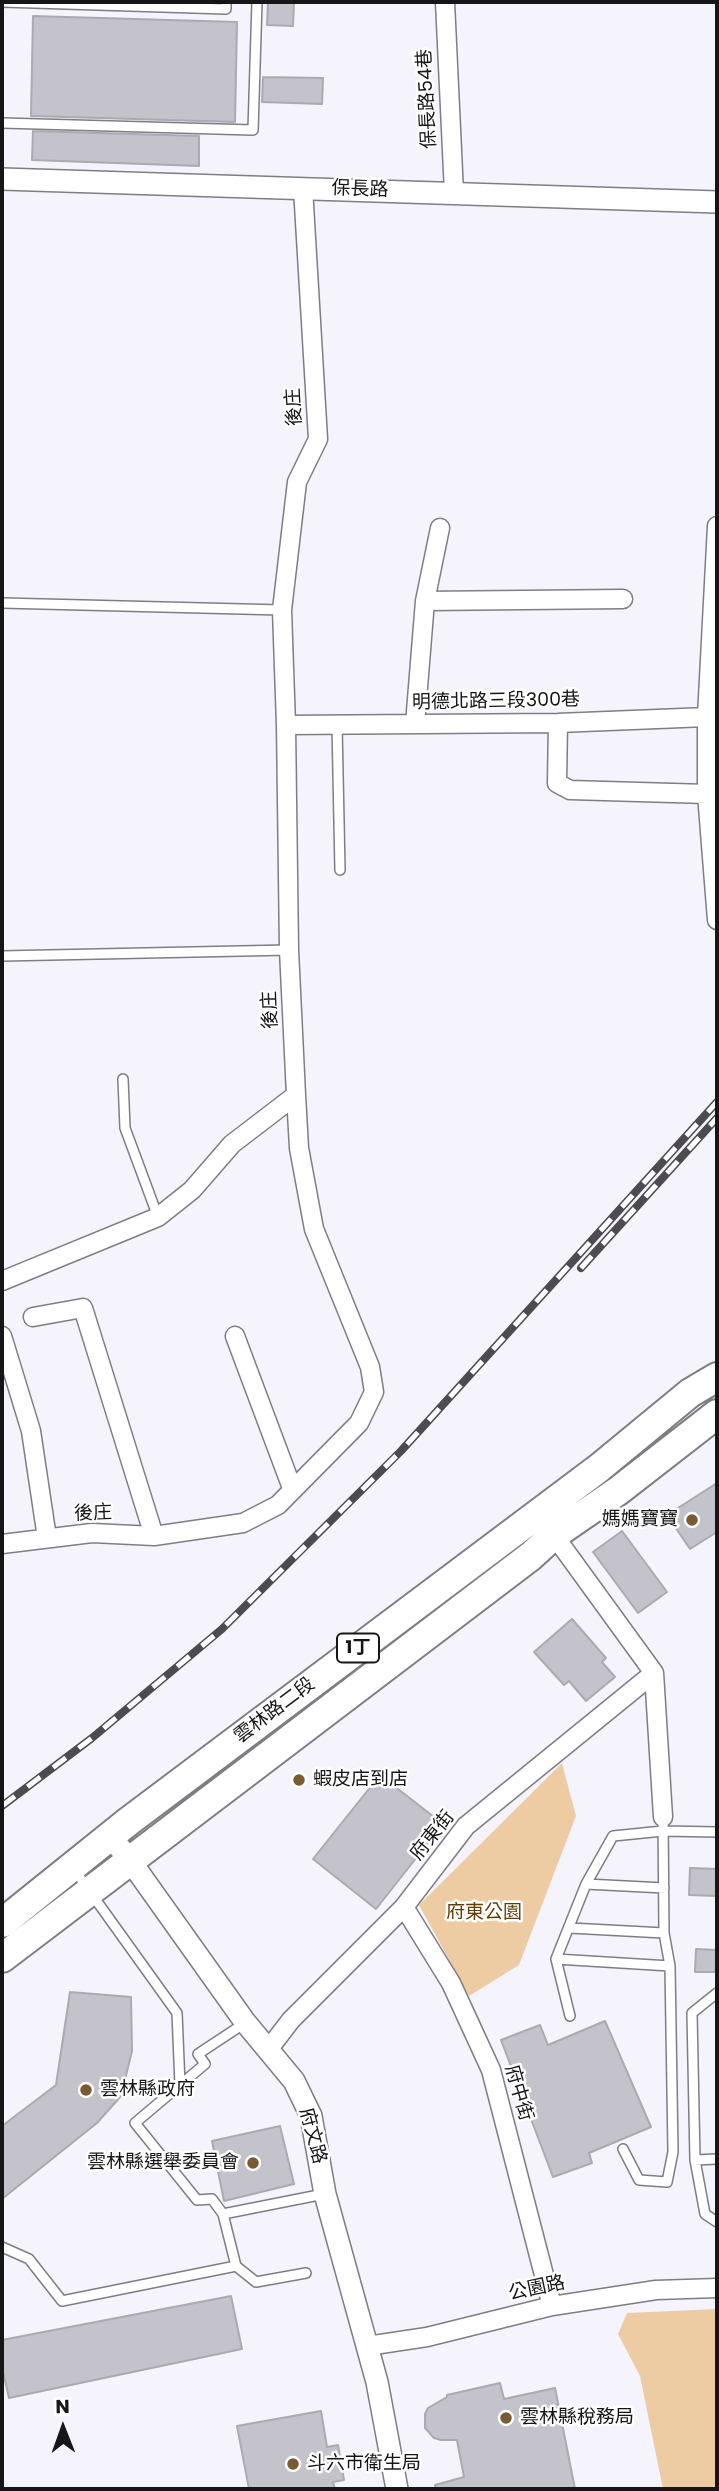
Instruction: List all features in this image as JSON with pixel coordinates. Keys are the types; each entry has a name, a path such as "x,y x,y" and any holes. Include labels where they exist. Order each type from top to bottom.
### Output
{"main road":[{"name":"雲林路二段","path":"2,1958 530,1556 546,1524 599,1468 690,1393 717,1377"},
{"name":"雲林路二段","path":"2,1923 110,1836 546,1524 618,1491 717,1414"}],"street":[{"name":"保長路54巷","path":"444,2 454,193"},
{"name":"保長路","path":"2,179 717,202"},
{"name":"後庄","path":"2,1544 92,1533 154,1536 243,1522 278,1505 359,1423 374,1392 370,1367 313,1229 299,1148 289,950 282,610 297,482 318,439 303,188"},
{"path":"717,526 707,717 707,794 717,920"},
{"path":"415,724 425,601 440,528"},
{"path":"425,601 622,599"},
{"name":"明德北路三段300巷","path":"286,725 558,723 707,717"},
{"path":"558,723 557,783 570,790 707,794"},
{"path":"2,1281 158,1217 192,1190 232,1143 296,1095"},
{"path":"33,1317 83,1308 154,1536"},
{"path":"2,1336 31,1431 47,1538"},
{"path":"235,1336 292,1488"},
{"path":"546,1524 654,1673 663,1824"},
{"name":"府東街","path":"268,2050 291,2020 404,1908 466,1826 654,1673"},
{"name":"府文路","path":"110,1836 245,2022 294,2081 311,2116 326,2194 377,2382 397,2489"},
{"name":"府中街","path":"404,1908 451,1983 491,2070 552,2306"},
{"name":"公園路","path":"367,2346 427,2337 552,2306 656,2290 717,2288"}],"lane":[{"path":"2,2 226,9 226,2"},
{"path":"2,123 253,130 257,2"},
{"path":"2,603 282,610"},
{"path":"337,725 340,870"},
{"path":"2,956 289,950"},
{"path":"123,1079 125,1128 158,1217"},
{"path":"570,2016 556,1959 586,1884 612,1836 663,1824 717,1832"},
{"path":"624,2149 639,2180 667,2182 673,2152 670,1966 664,1933 663,1824"},
{"path":"72,1866 177,2013 180,2085"},
{"path":"586,1884 664,1888"},
{"path":"570,1928 664,1933"},
{"path":"556,1959 670,1966"},
{"path":"717,1993 692,2013 695,2160 705,2214 717,2222"},
{"path":"245,2022 198,2054 205,2064 135,2123 197,2200 212,2199 223,2214 236,2266 256,2283 306,2273"},
{"path":"695,2160 717,2159"},
{"path":"223,2214 326,2194"},
{"path":"2,2247 29,2259 62,2301 236,2266"}],"green space":[{"name":"府東公園","path":"562,1763 576,1816 519,1965 469,1996 419,1905"},
{"path":"717,2309 717,2489 663,2489 640,2376 618,2334 627,2313"}],"building":[{"path":"268,2 294,2 293,26 267,25"},
{"path":"33,16 237,22 235,122 31,116"},
{"path":"263,77 323,78 322,104 262,102"},
{"path":"33,131 199,136 199,166 32,160"},
{"name":"媽媽寶寶","path":"717,1483 717,1532 690,1549 667,1515"},
{"path":"622,1531 667,1592 638,1613 593,1552"},
{"path":"572,1619 606,1658 602,1662 615,1677 586,1701 569,1681 564,1685 534,1652"},
{"path":"380,1775 443,1824 376,1909 313,1859"},
{"path":"690,1868 717,1869 717,1896 689,1895"},
{"path":"696,1949 717,1950 717,1972 695,1972"},
{"name":"雲林縣政府","path":"70,1992 131,1997 132,2051 121,2096 97,2123 2,2199 2,2126 56,2085"},
{"path":"605,2021 651,2127 589,2153 592,2163 553,2177 501,2040 540,2025 548,2045"},
{"name":"雲林縣選舉委員會","path":"280,2126 294,2184 224,2201 212,2141"},
{"path":"231,2296 242,2349 9,2398 2,2368 2,2340"},
{"name":"雲林縣稅務局","path":"500,2383 504,2399 555,2388 575,2489 436,2489 435,2485 464,2477 457,2440 434,2438 425,2428 428,2408 447,2395"},
{"name":"斗六市衛生局","path":"321,2411 327,2447 338,2445 344,2480 333,2482 335,2489 249,2489 237,2426"}],"railway":[{"path":"2,1806 92,1738 222,1629 401,1451 717,1102"},
{"path":"581,1268 717,1118"}],"place":[{"name":"媽媽寶寶","path":"692,1520"},
{"name":"蝦皮店到店","path":"299,1780"},
{"name":"雲林縣政府","path":"86,2090"},
{"name":"雲林縣選舉委員會","path":"253,2163"},
{"name":"雲林縣稅務局","path":"506,2418"},
{"name":"斗六市衛生局","path":"293,2464"}]}
